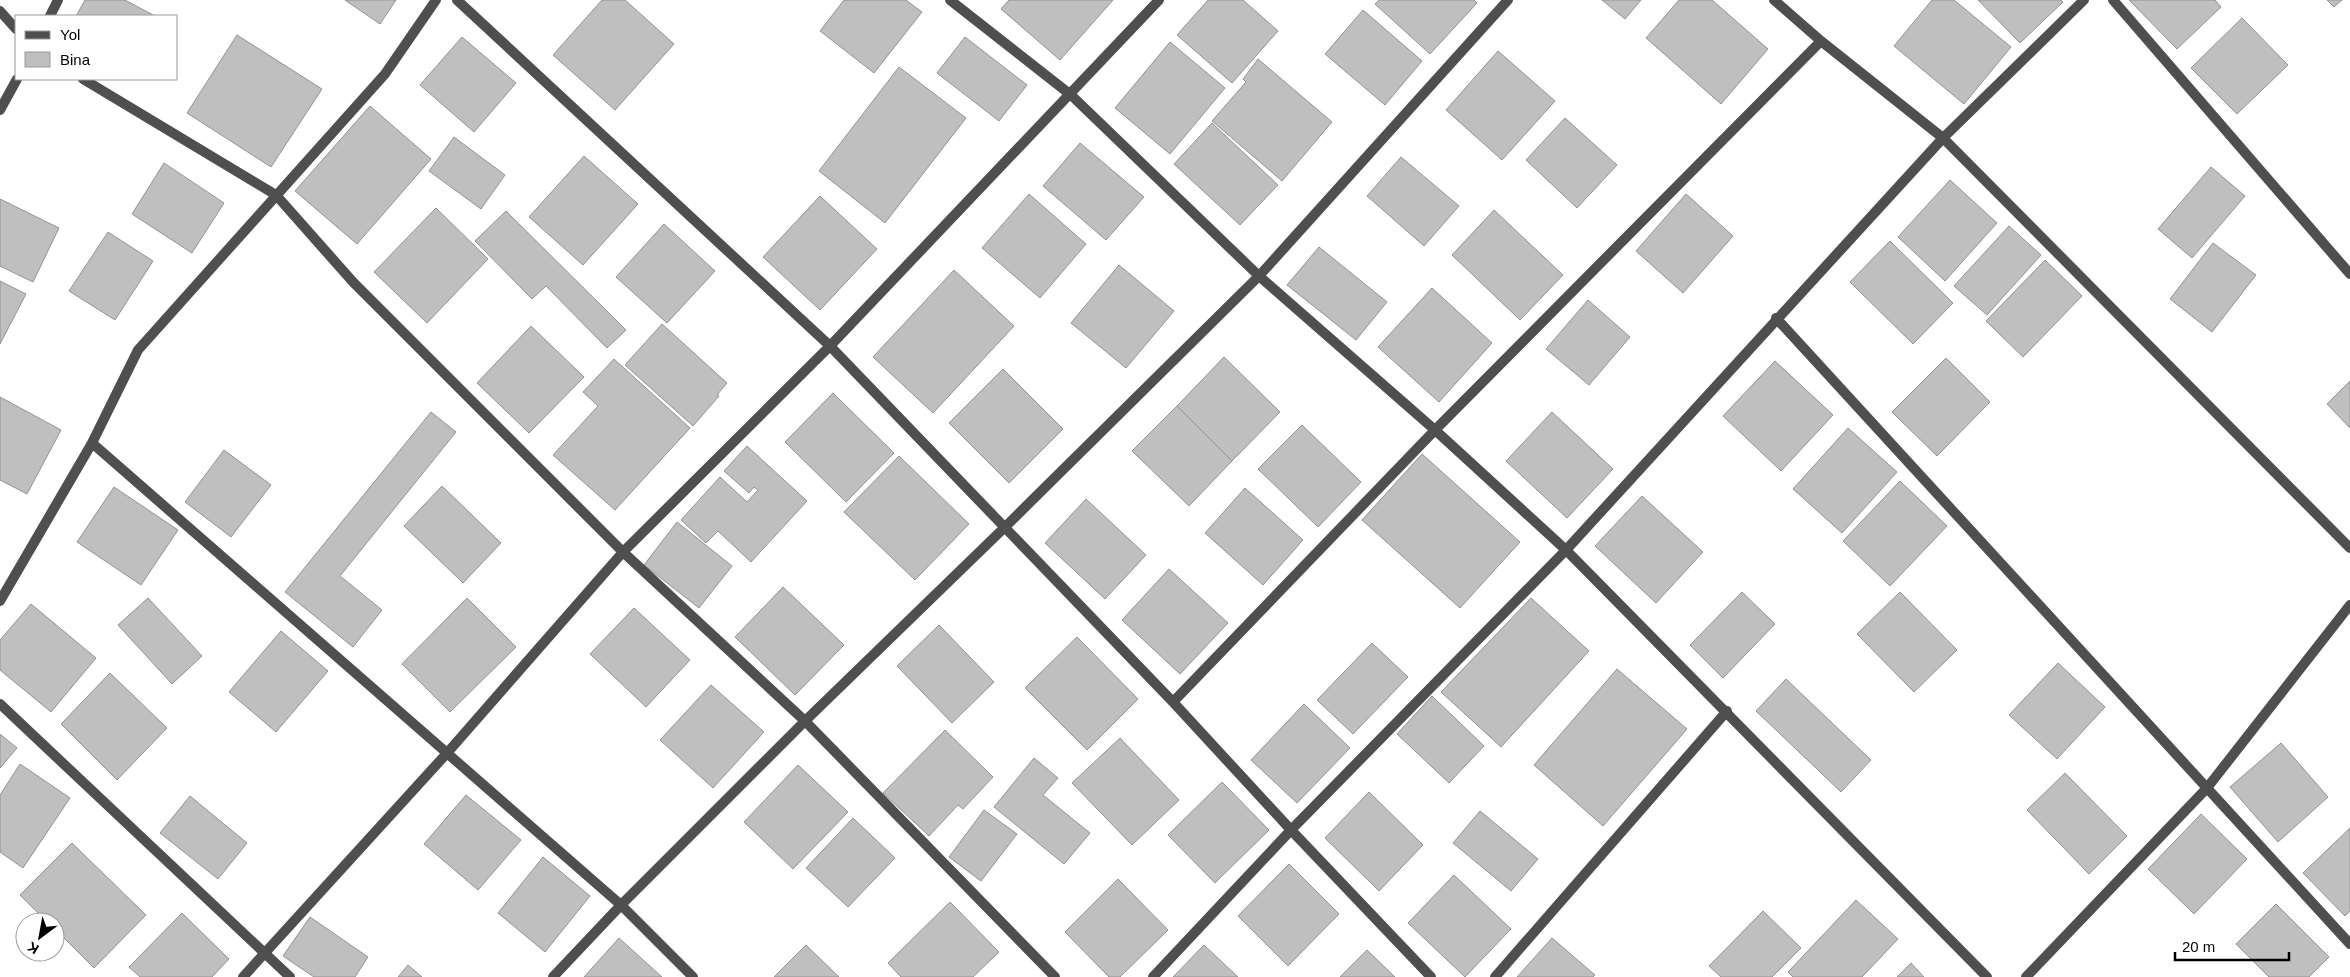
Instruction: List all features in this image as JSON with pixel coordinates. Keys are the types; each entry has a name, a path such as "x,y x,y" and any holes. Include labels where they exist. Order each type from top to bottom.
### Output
{"street":[{"path":"50,15 58,0"},
{"path":"0,601 92,443 138,350 384,74 436,0"},
{"path":"457,0 830,346 1173,702 1291,830 1431,977"},
{"path":"950,0 1071,95 1258,276 1435,430 1566,550 1727,711 1987,977"},
{"path":"243,977 448,752 623,552 830,346 1160,0"},
{"path":"553,977 621,905 805,721 1005,527 1258,276 1508,0"},
{"path":"1774,0 1821,41 1943,138 2350,548"},
{"path":"1153,977 1291,830 1566,550 1776,318 1943,138 2084,0"},
{"path":"2114,0 2350,274"},
{"path":"0,11 15,28"},
{"path":"1173,702 1435,430 1821,41"},
{"path":"0,110 16,80"},
{"path":"85,80 276,195 353,282 623,552 805,721 1055,977"},
{"path":"1776,318 2350,944"},
{"path":"92,443 621,905 693,977"},
{"path":"2026,977 2207,788 2350,605"},
{"path":"0,704 290,977"},
{"path":"1494,977 1727,711"}],"building":[{"path":"85,0 125,0 153,15 77,15"},
{"path":"345,0 396,0 380,24"},
{"path":"602,0 625,0 674,44 615,110 553,55"},
{"path":"844,0 906,0 922,12 874,73 820,31"},
{"path":"1009,0 1113,0 1060,60 1001,9"},
{"path":"1208,0 1243,0 1278,31 1232,83 1177,35"},
{"path":"1379,0 1474,0 1477,3 1430,54 1375,4"},
{"path":"1602,0 1641,0 1625,19"},
{"path":"1679,0 1712,0 1768,49 1721,104 1646,38"},
{"path":"1932,0 1954,0 2011,47 1964,104 1894,46"},
{"path":"1978,0 2061,0 2063,2 2020,43"},
{"path":"2129,0 2215,0 2221,7 2177,49"},
{"path":"2327,0 2342,0 2334,7"},
{"path":"1363,10 1422,61 1385,105 1325,54"},
{"path":"2242,18 2288,65 2237,114 2191,68"},
{"path":"237,35 322,89 271,167 187,113"},
{"path":"462,37 516,83 474,132 420,85"},
{"path":"965,37 1027,85 999,121 937,73"},
{"path":"1170,42 1225,88 1170,154 1115,108"},
{"path":"1498,51 1555,101 1502,160 1446,110"},
{"path":"1258,59 1332,122 1282,181 1212,121 1246,82 1243,79"},
{"path":"899,67 966,118 885,223 819,171"},
{"path":"370,106 431,159 357,244 295,191"},
{"path":"1565,118 1617,165 1577,208 1526,160"},
{"path":"1212,123 1278,185 1240,225 1174,164"},
{"path":"454,137 505,175 481,209 429,171"},
{"path":"1080,143 1144,197 1106,240 1043,186"},
{"path":"584,156 638,204 583,265 529,217"},
{"path":"1401,157 1459,206 1424,246 1367,196"},
{"path":"164,163 224,203 192,253 132,214"},
{"path":"2211,167 2245,196 2192,258 2158,229"},
{"path":"1950,180 1997,223 1945,281 1898,237"},
{"path":"1029,194 1086,244 1040,298 982,248"},
{"path":"1686,194 1733,236 1683,293 1636,251"},
{"path":"820,196 877,249 820,310 763,257"},
{"path":"0,199 59,228 33,282 0,266"},
{"path":"436,208 488,259 427,323 374,272"},
{"path":"1494,210 1563,275 1520,320 1452,255"},
{"path":"506,211 626,330 607,348 546,286 532,299 475,241"},
{"path":"664,224 715,271 667,323 616,277"},
{"path":"2009,226 2041,255 1987,315 1954,286"},
{"path":"108,232 153,261 115,320 69,291"},
{"path":"1890,241 1953,303 1913,344 1850,282"},
{"path":"2213,243 2256,275 2212,332 2170,299"},
{"path":"1319,247 1387,302 1356,340 1287,285"},
{"path":"2045,260 2082,296 2023,357 1986,321"},
{"path":"1119,265 1174,311 1126,368 1071,323"},
{"path":"954,270 1014,326 933,413 873,357"},
{"path":"0,281 26,294 0,344"},
{"path":"1432,288 1492,343 1439,402 1378,347"},
{"path":"1588,300 1630,337 1589,385 1546,349"},
{"path":"662,324 727,383 717,395 719,396 693,426 625,365"},
{"path":"531,326 584,377 529,433 477,383"},
{"path":"1224,357 1280,412 1232,461 1177,406"},
{"path":"1946,358 1990,402 1937,456 1892,412"},
{"path":"614,359 690,428 615,510 553,455 598,406 583,392"},
{"path":"1775,361 1833,415 1781,471 1723,416"},
{"path":"1003,369 1063,429 1009,483 949,423"},
{"path":"2350,381 2350,428 2327,404"},
{"path":"833,393 894,453 846,502 785,442"},
{"path":"0,397 61,430 27,494 0,480"},
{"path":"1177,406 1232,461 1189,506 1132,451"},
{"path":"431,412 456,432 340,576 382,610 353,647 285,592"},
{"path":"1552,412 1613,469 1567,518 1506,461"},
{"path":"1302,425 1361,482 1318,527 1258,469"},
{"path":"1848,428 1897,472 1842,533 1793,489"},
{"path":"747,446 807,501 751,562 718,531 706,543 681,520 720,477 747,502 758,490 754,487 749,493 724,471"},
{"path":"224,450 271,485 231,537 185,502"},
{"path":"1422,454 1520,542 1460,608 1362,520"},
{"path":"899,456 969,524 915,580 844,512"},
{"path":"1900,481 1947,526 1890,586 1843,541"},
{"path":"442,486 501,543 463,583 404,526"},
{"path":"114,487 178,530 141,585 77,542"},
{"path":"1245,488 1303,540 1263,585 1205,533"},
{"path":"1642,496 1703,552 1656,603 1595,546"},
{"path":"1086,499 1146,555 1105,599 1045,543"},
{"path":"677,522 732,566 699,608 644,565"},
{"path":"1169,569 1228,623 1180,674 1122,620"},
{"path":"783,587 844,645 795,695 735,637"},
{"path":"1742,592 1775,624 1723,678 1690,645"},
{"path":"1900,592 1957,650 1914,692 1857,634"},
{"path":"148,598 202,656 172,684 118,625"},
{"path":"467,598 516,647 450,712 402,664"},
{"path":"1531,598 1589,651 1501,747 1441,692"},
{"path":"31,604 96,658 51,712 0,670 0,640"},
{"path":"634,608 690,660 646,707 590,654"},
{"path":"939,625 994,682 952,723 897,666"},
{"path":"281,631 328,671 276,732 229,692"},
{"path":"1077,637 1138,699 1087,750 1025,688"},
{"path":"1372,643 1408,677 1353,734 1317,700"},
{"path":"2058,663 2105,707 2057,759 2009,715"},
{"path":"1617,669 1687,729 1603,826 1534,765"},
{"path":"110,673 167,728 117,780 61,724"},
{"path":"1786,679 1871,760 1841,792 1756,711"},
{"path":"711,685 764,732 713,788 660,740"},
{"path":"1432,696 1484,746 1449,783 1397,734"},
{"path":"1304,704 1350,748 1297,803 1251,760"},
{"path":"945,730 993,777 963,809 958,805 929,836 883,793"},
{"path":"0,734 17,748 0,768"},
{"path":"1120,738 1179,800 1132,845 1072,783"},
{"path":"2281,743 2328,797 2278,842 2230,787"},
{"path":"1034,758 1058,778 1043,795 1090,833 1064,864 994,807"},
{"path":"20,764 70,798 23,868 0,852 0,795"},
{"path":"798,765 848,812 793,869 744,822"},
{"path":"2065,773 2127,836 2089,874 2027,810"},
{"path":"1222,782 1269,830 1215,883 1168,835"},
{"path":"1369,792 1423,845 1379,891 1325,838"},
{"path":"466,795 521,840 478,890 424,844"},
{"path":"190,796 247,843 218,879 160,833"},
{"path":"984,810 1017,834 981,881 949,857"},
{"path":"1480,811 1538,859 1511,891 1453,843"},
{"path":"2201,814 2247,859 2194,914 2148,869"},
{"path":"853,818 895,858 848,907 806,868"},
{"path":"2350,828 2350,911 2345,916 2303,873"},
{"path":"72,843 146,915 94,968 65,939 65,912 37,912 20,895"},
{"path":"543,857 590,896 545,952 498,913"},
{"path":"1289,864 1339,914 1288,966 1238,916"},
{"path":"1454,875 1511,929 1465,977 1408,923"},
{"path":"1118,879 1168,930 1120,977 1109,977 1065,932"},
{"path":"1856,900 1898,939 1862,977 1793,977 1788,972"},
{"path":"950,902 999,952 973,977 901,977 888,963"},
{"path":"2276,904 2329,957 2309,977 2269,977 2236,944"},
{"path":"1763,911 1801,948 1772,977 1721,977 1709,966"},
{"path":"182,913 229,959 212,977 140,977 129,967"},
{"path":"310,917 368,957 355,977 314,977 283,956"},
{"path":"619,938 662,977 584,977"},
{"path":"1552,938 1595,975 1593,977 1517,977"},
{"path":"806,945 839,977 774,977"},
{"path":"1204,945 1238,977 1173,977"},
{"path":"1367,950 1395,977 1340,977"},
{"path":"1911,963 1924,977 1897,977"},
{"path":"408,965 422,977 398,977"}]}
